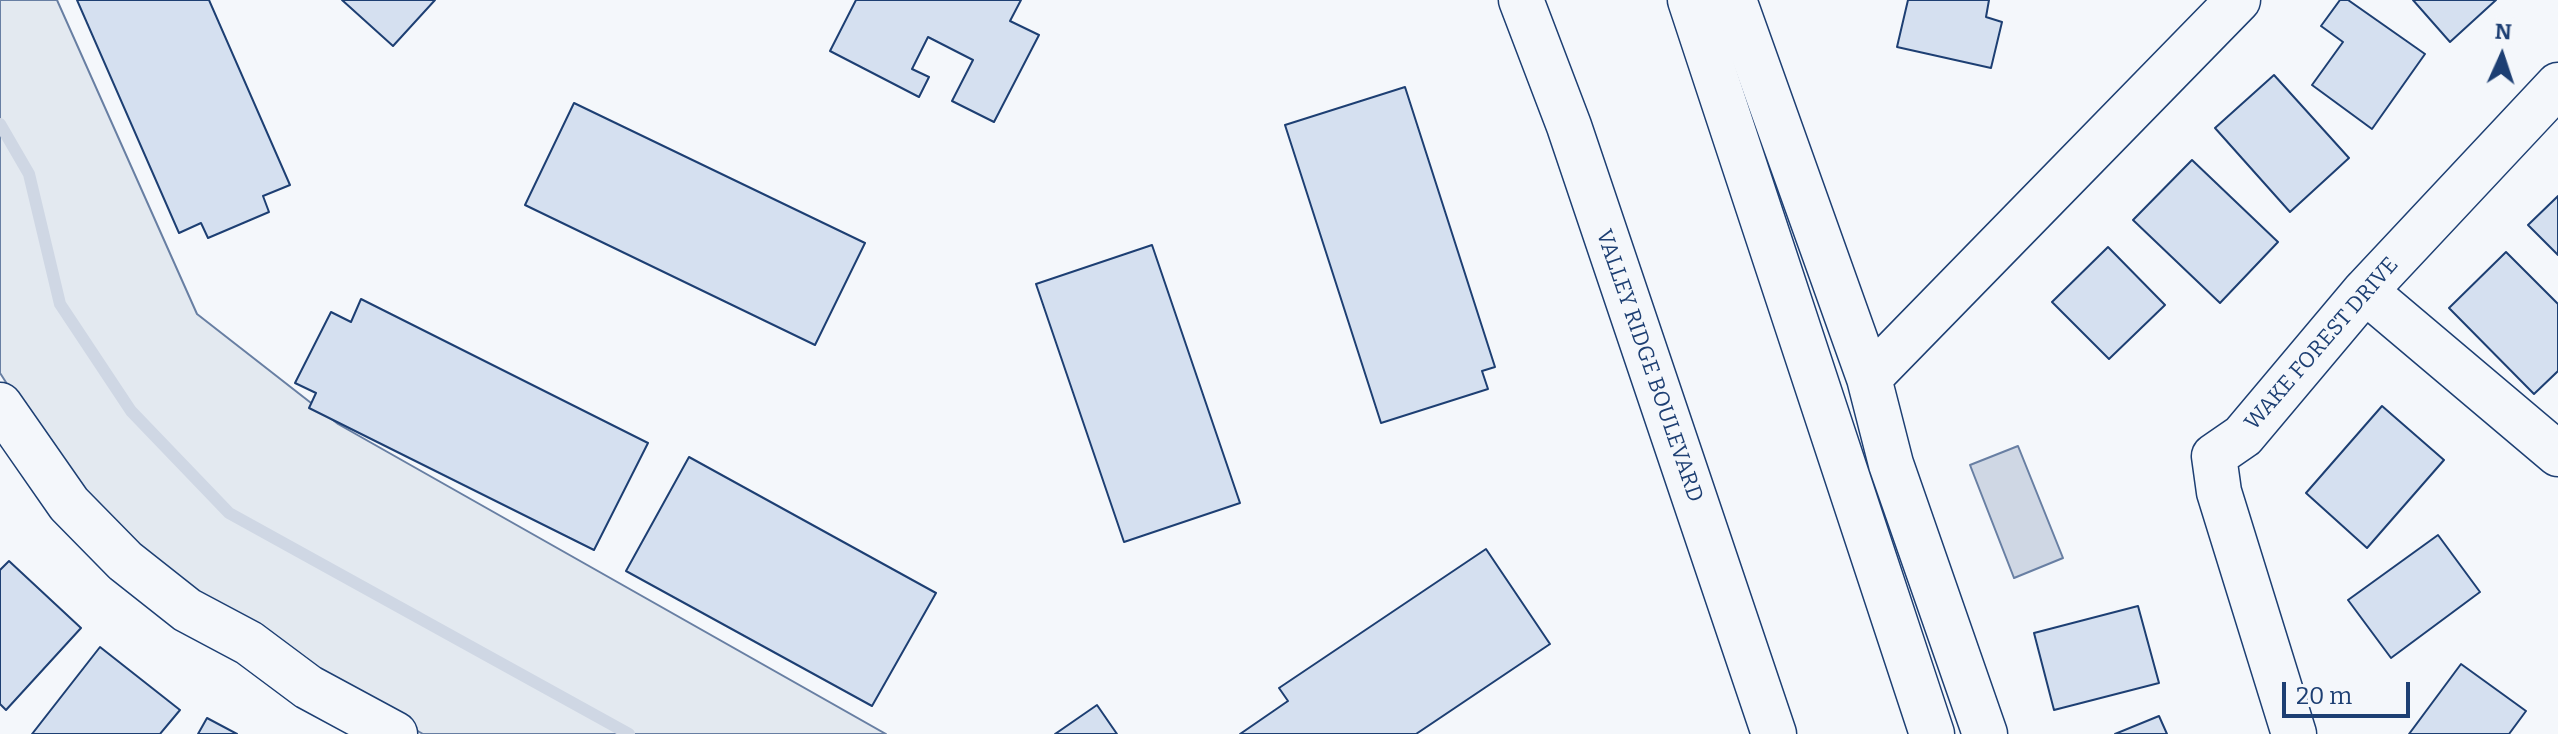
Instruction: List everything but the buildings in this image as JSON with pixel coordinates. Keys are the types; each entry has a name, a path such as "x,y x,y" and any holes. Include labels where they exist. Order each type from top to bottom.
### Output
{"main road":[{"name":"VALLEY RIDGE BOULEVARD","path":"1521,0 1569,126 1774,734"},
{"path":"1690,0 1932,734"},
{"path":"1734,0 1869,378 1891,464 1985,734"},
{"path":"1869,378 2238,0"},
{"name":"WAKE FOREST DRIVE","path":"2294,734 2219,492 2214,456 2243,436 2365,291 2558,85"},
{"path":"2365,291 2558,454"},
{"path":"0,405 69,504 125,561 187,610 249,643 308,687 395,734"}],"shaded area":[{"path":"0,0 57,0 197,314 338,424 886,734 423,734 199,605 70,482 0,373"},
{"path":"2018,446 2063,558 2014,578 1970,465"}],"waterway":[{"path":"0,124 29,174 60,304 131,411 229,513 629,734"}]}
